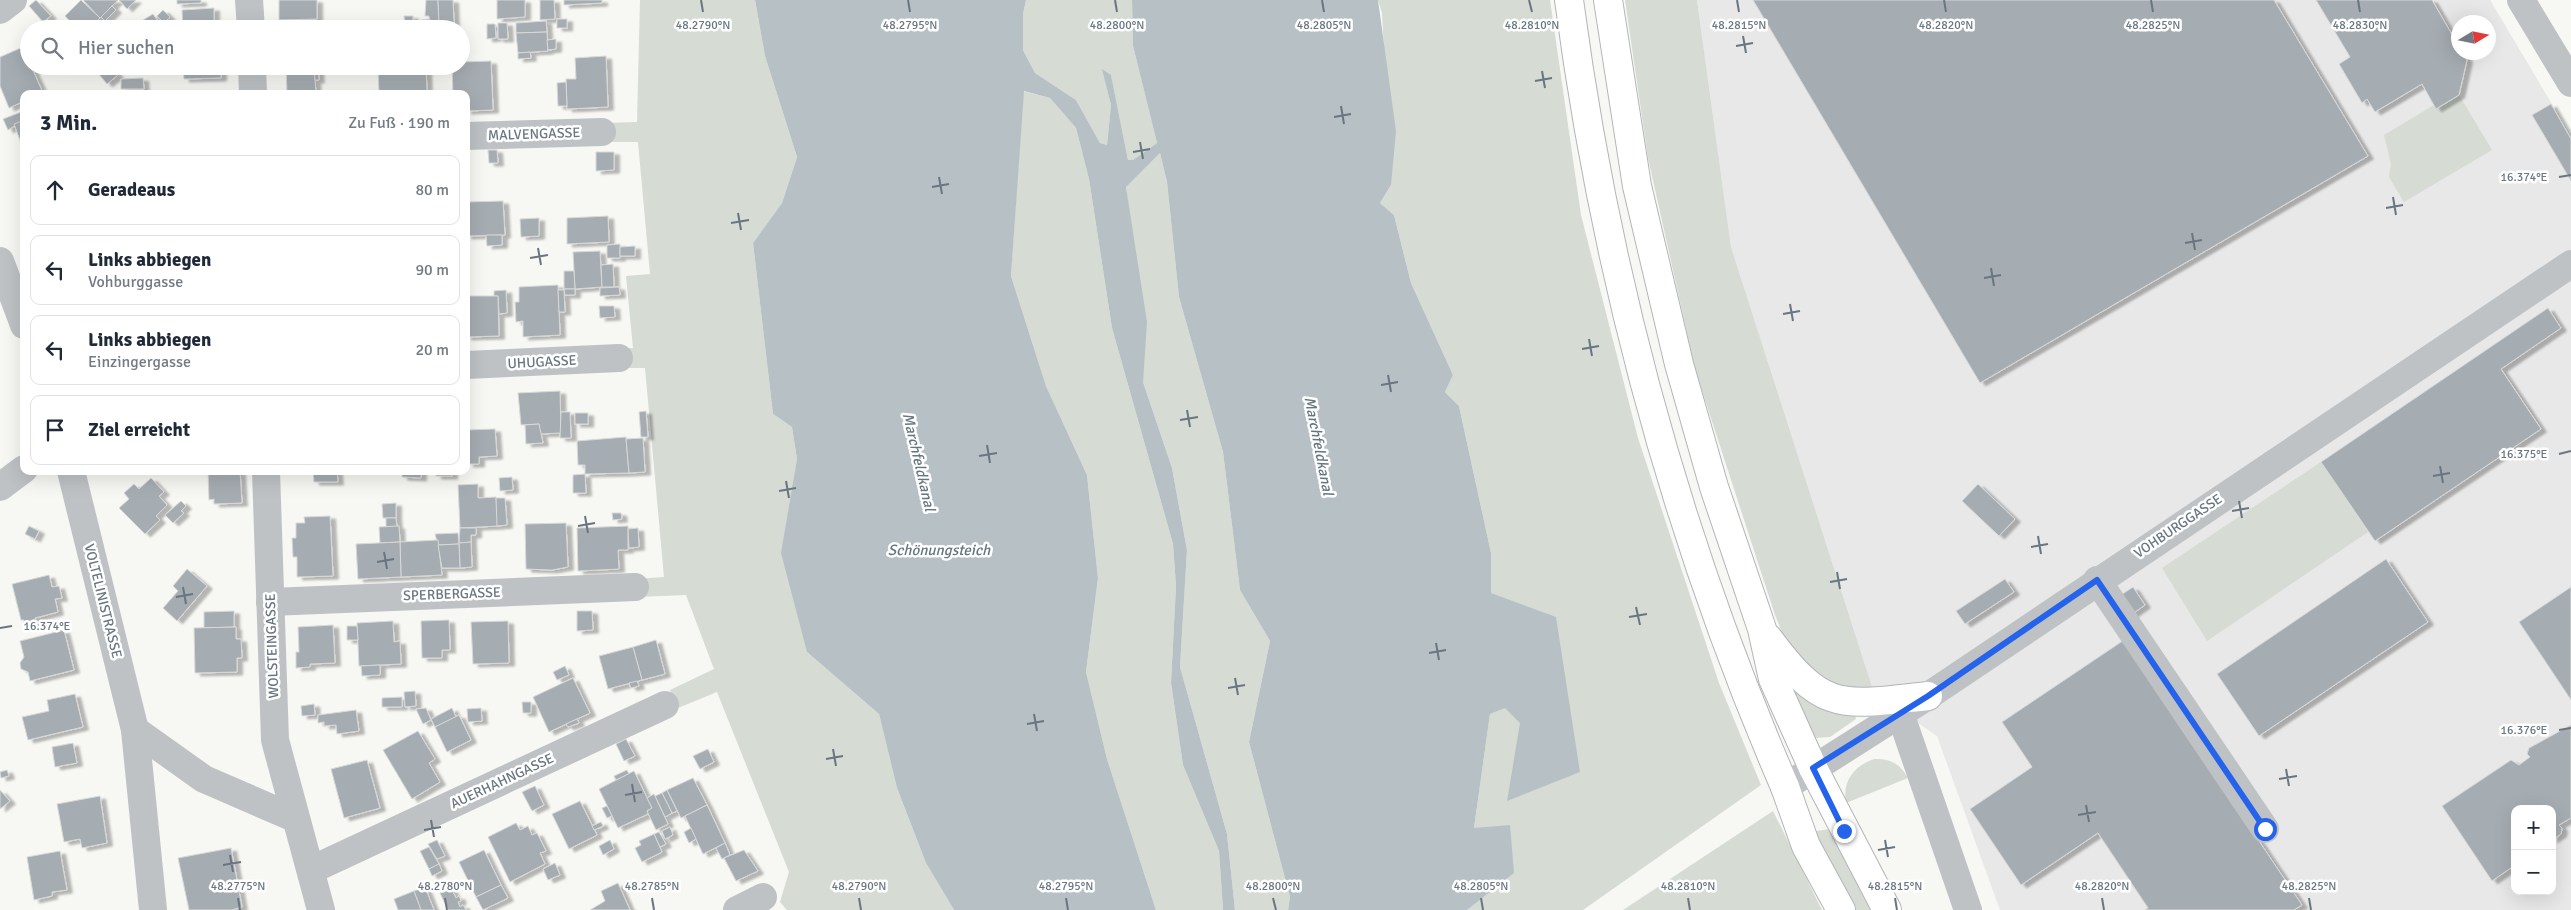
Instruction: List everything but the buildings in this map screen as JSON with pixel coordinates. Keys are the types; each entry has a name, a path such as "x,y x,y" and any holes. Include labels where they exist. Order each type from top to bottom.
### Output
{"main road":[{"path":"1569,0 1593,161 1617,278 1643,380 1676,493 1727,644 1806,846 1841,910"},
{"path":"1608,0 1636,177 1666,316 1714,487 1762,629 1773,679 1813,768 1887,910"},
{"path":"1762,629 1799,676 1825,696 1855,703 1928,696"}],"street":[{"path":"0,10 13,0"},
{"path":"250,0 251,20"},
{"path":"2522,0 2571,84"},
{"path":"252,75 253,90"},
{"name":"MALVENGASSE","path":"470,136 602,132"},
{"path":"0,261 20,314"},
{"name":"VOHBURGGASSE","path":"1784,787 1928,696 2097,580 2571,264"},
{"name":"UHUGASSE","path":"470,365 619,358"},
{"path":"0,487 20,472"},
{"name":"VOLTELINISTRASSE","path":"72,475 135,730 153,910"},
{"name":"WOLSTEINGASSE","path":"266,475 275,740 294,818"},
{"path":"2097,580 2265,829"},
{"name":"SPERBERGASSE","path":"270,602 634,587"},
{"name":"AUERHAHNGASSE","path":"311,870 665,705"},
{"path":"1900,713 1968,910"},
{"path":"135,730 204,779 294,818 311,870 320,910"},
{"path":"737,910 763,897"}],"shaded area":[{"path":"640,0 755,0 765,56 797,157 782,203 753,243 773,414 792,427 797,459 791,501 807,652 879,714 897,788 926,863 954,910 787,910 780,902 789,872 717,692 678,708 670,690 714,669 686,595 636,597 635,579 664,577 645,368 612,368 611,349 633,348 626,276 650,274 638,142 603,142 604,123 637,122"},
{"path":"1026,0 1132,0 1133,46 1157,143 1133,160 1128,160 1111,76 1103,70 1111,105 1107,145 1100,143 1076,100 1035,73 1023,50 1023,14"},
{"path":"1378,0 1550,0 1581,215 1638,438 1719,683 1761,785 1583,910 1467,910 1514,872 1474,828 1490,714 1505,707 1580,772 1491,593 1491,553 1459,406 1445,392 1453,375 1411,283 1394,215 1380,203 1391,185 1382,13"},
{"path":"1625,0 1697,0 1731,247 1874,693 1816,685 1792,657 1775,615 1695,369 1648,158"},
{"path":"1697,0 2490,0 2571,136 2571,910 2000,910 1937,736 1874,693 1731,247"},
{"path":"1023,91 1050,98 1076,128 1089,179 1112,328 1173,544 1176,586 1171,683 1183,765 1219,851 1223,910 1156,910 1107,759 1086,672 1098,578 1087,475 1046,386 1011,276"},
{"path":"2459,95 2492,150 2404,202 2389,177 2391,164 2384,135 2434,105 2436,109"},
{"path":"1160,153 1167,182 1179,297 1223,452 1240,590 1270,641 1249,742 1290,897 1288,910 1235,910 1227,834 1180,667 1187,550 1172,468 1143,382 1143,358 1126,186"},
{"path":"2321,462 2368,532 2207,641 2162,568"},
{"path":"1784,681 1855,713 1856,719 1830,737 1814,738"},
{"path":"1874,759 1894,763 1902,769 1908,778 1846,803 1846,788 1851,775 1855,770"},
{"path":"1773,811 1822,910 1623,910"},
{"path":"1830,829 1873,910 1850,910 1810,832"}],"water":[{"name":"Schönungsteich","path":"755,0 1026,0 1023,14 1023,50 1035,73 1076,100 1100,143 1107,145 1111,105 1102,69 1111,75 1128,160 1133,160 1157,143 1133,46 1132,0 1378,0 1396,131 1391,185 1380,203 1394,215 1411,283 1453,375 1445,392 1459,406 1491,553 1491,593 1556,617 1580,772 1507,801 1520,723 1505,708 1490,714 1474,828 1510,825 1514,873 1467,910 1288,910 1290,897 1249,742 1270,641 1240,590 1223,452 1179,297 1167,182 1160,153 1126,187 1147,322 1143,382 1172,468 1187,550 1180,667 1227,834 1235,910 1223,910 1219,851 1183,765 1171,683 1176,586 1173,544 1112,328 1089,179 1076,128 1050,98 1024,91 1011,276 1046,386 1087,475 1098,578 1086,672 1107,759 1156,910 954,910 926,863 897,788 879,714 807,652 781,553 797,459 792,427 773,414 753,243 782,203 797,157 765,56"}],"route":[{"path":"1844,831 1813,768 1928,696 2097,580 2265,829"}],"water label":[{"name":"Marchfeldkanal","path":"1319,446"},
{"name":"Marchfeldkanal","path":"919,462"}]}
